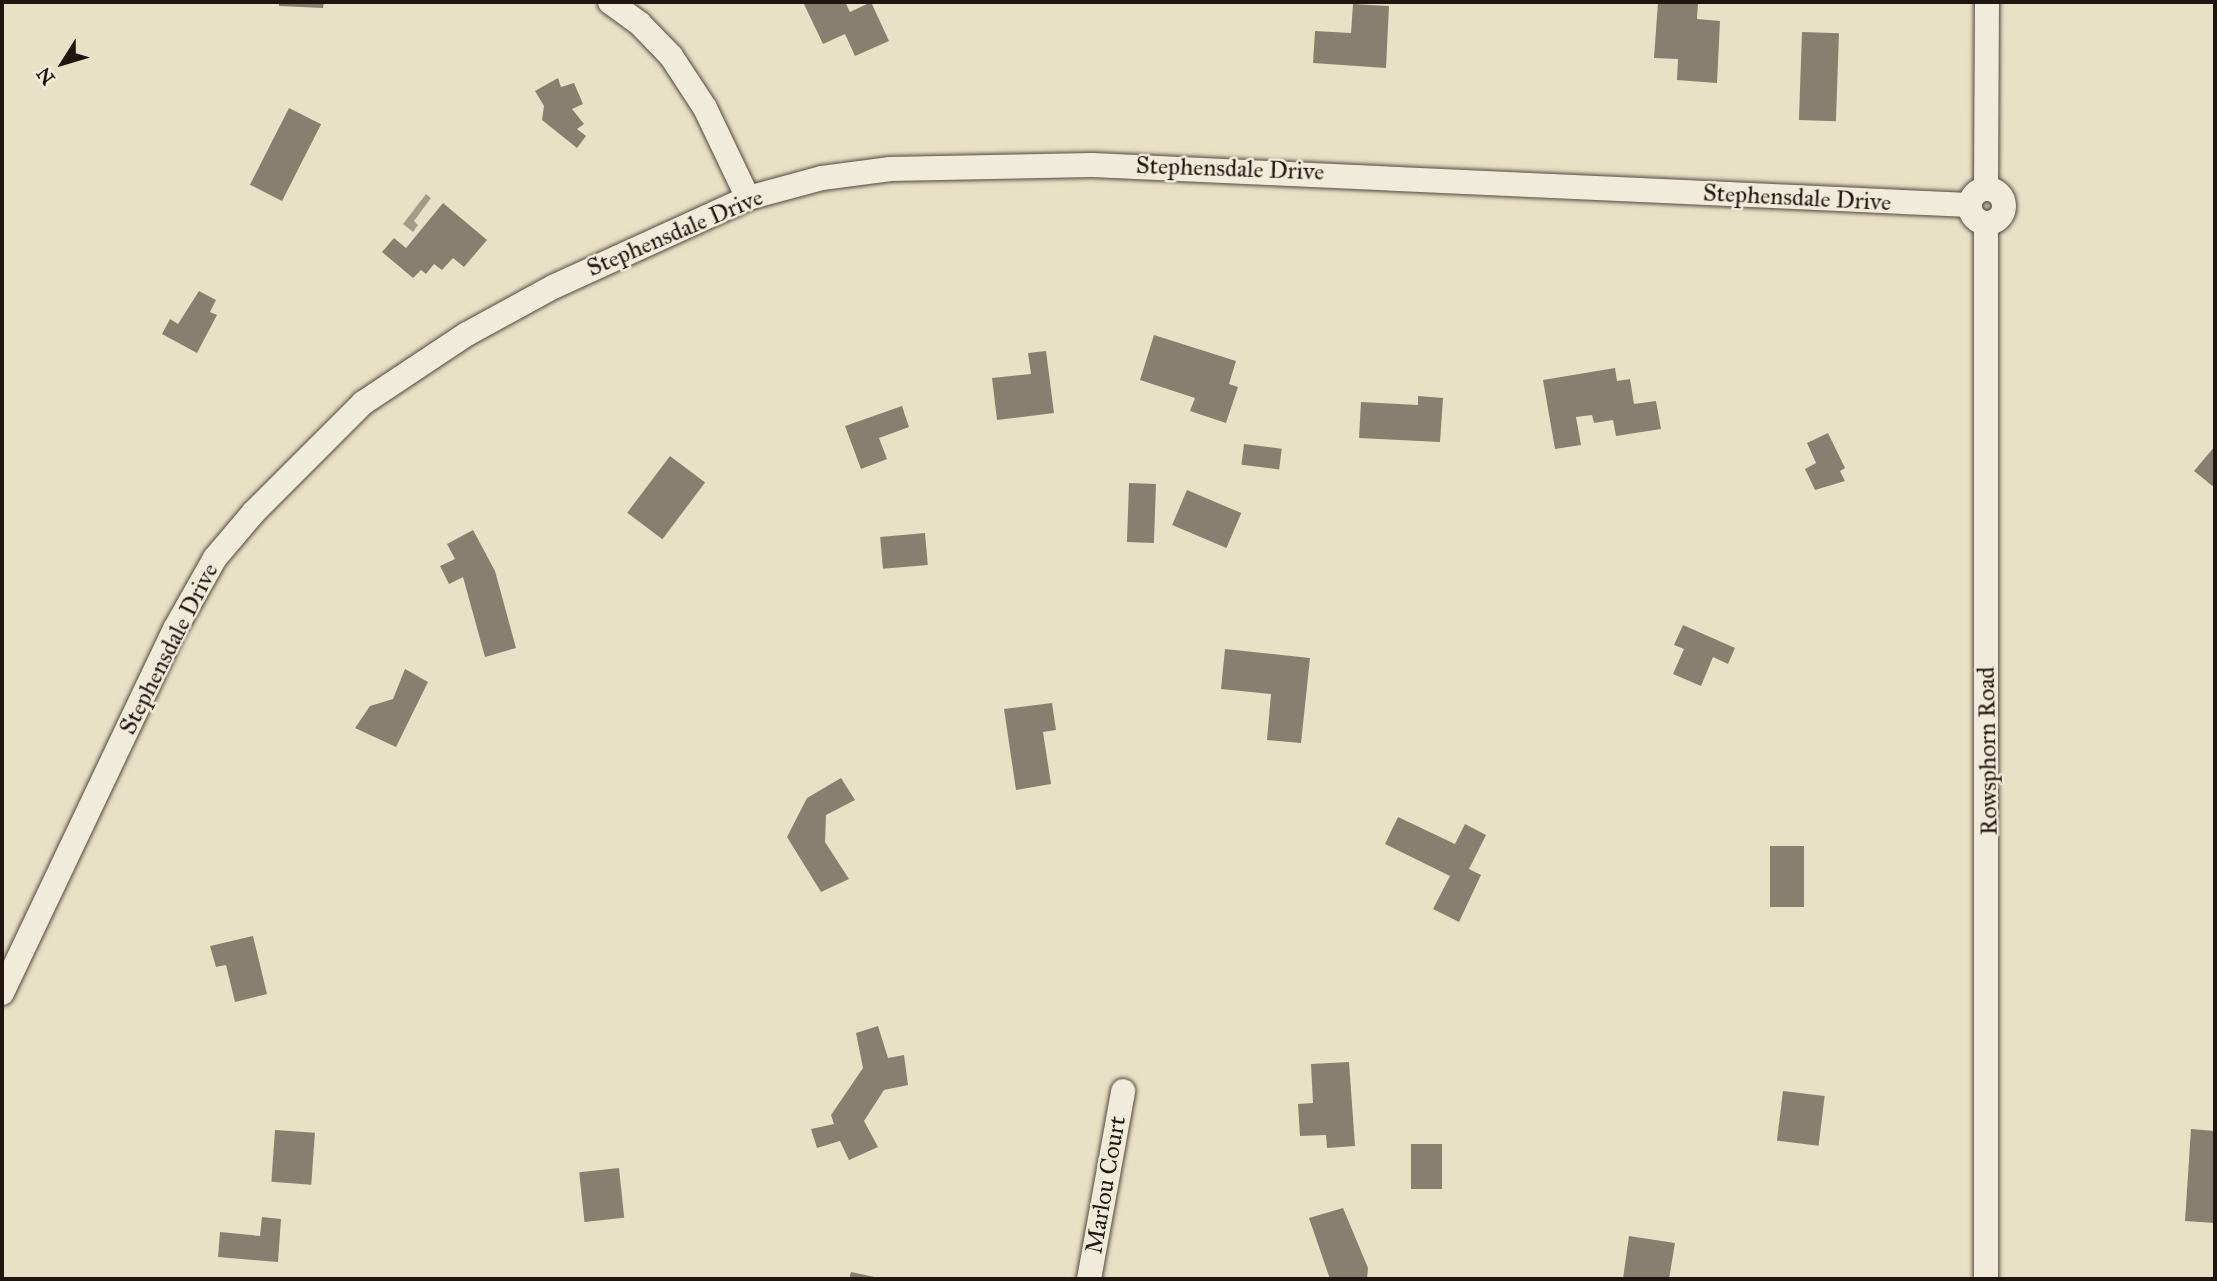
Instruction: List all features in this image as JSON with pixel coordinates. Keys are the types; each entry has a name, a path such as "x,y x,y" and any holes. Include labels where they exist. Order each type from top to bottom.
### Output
{"street":[{"path":"610,2 640,24 671,56 705,108 748,198"},
{"path":"1978,197 1987,2"},
{"name":"Stephensdale Drive","path":"2,993 175,629 215,558 254,512 363,403 467,334 553,287 748,198 822,178 890,169 1092,165 1978,197"},
{"name":"Rowsphorn Road","path":"1978,197 2001,196 2004,206 1997,220 1986,224 1986,1279"},
{"name":"Marlou Court","path":"1089,1279 1123,1091"}],"shaded area":[{"path":"426,194 431,198 414,221 418,225 413,232 403,224"}],"building":[{"path":"279,2 324,2 323,8 279,6"},
{"path":"803,2 845,2 850,12 871,2 889,41 855,56 845,34 823,44"},
{"path":"1658,2 1698,2 1697,19 1720,21 1717,83 1677,80 1678,59 1654,58"},
{"path":"1353,4 1389,6 1386,68 1313,63 1315,31 1351,33"},
{"path":"1802,32 1839,33 1836,121 1799,120"},
{"path":"558,78 561,87 574,83 583,104 572,109 584,124 577,129 586,136 577,148 542,120 544,106 535,91"},
{"path":"289,108 321,124 282,201 250,185"},
{"path":"443,203 487,240 464,267 453,258 442,270 434,264 426,274 421,270 413,278 382,252 394,238 406,248"},
{"path":"199,291 216,300 210,312 217,315 197,353 162,334 170,319 178,324"},
{"path":"1154,335 1236,361 1229,384 1238,387 1226,423 1190,411 1195,398 1140,380"},
{"path":"1046,351 1054,413 997,420 992,378 1031,374 1028,353"},
{"path":"1615,368 1617,381 1630,379 1634,404 1656,401 1661,429 1616,436 1613,420 1594,423 1592,415 1576,417 1581,445 1555,449 1543,380"},
{"path":"1418,396 1443,398 1440,442 1359,438 1361,402 1418,405"},
{"path":"902,406 909,427 879,438 887,459 861,469 845,426"},
{"path":"1828,433 1845,468 1840,471 1845,481 1815,490 1805,469 1816,463 1807,443"},
{"path":"1244,444 1282,449 1279,469 1241,465"},
{"path":"2215,446 2215,488 2194,471"},
{"path":"670,456 705,482 662,539 627,513"},
{"path":"1129,483 1156,484 1154,543 1127,542"},
{"path":"1187,490 1241,513 1226,548 1172,525"},
{"path":"473,530 495,571 516,648 485,657 463,577 449,584 440,566 455,559 447,544"},
{"path":"925,533 928,565 883,569 880,537"},
{"path":"1683,625 1735,648 1728,664 1713,657 1701,686 1673,674 1684,649 1674,645"},
{"path":"1225,649 1310,658 1301,743 1267,740 1271,694 1221,689"},
{"path":"405,669 428,682 396,747 355,728 370,706 393,699"},
{"path":"1052,703 1056,730 1043,732 1051,784 1016,790 1004,709"},
{"path":"841,778 855,800 826,815 825,842 849,879 821,892 787,837 807,798"},
{"path":"1398,817 1455,844 1465,824 1486,835 1469,869 1481,875 1459,922 1433,909 1450,876 1385,844"},
{"path":"1770,846 1804,846 1804,907 1770,907"},
{"path":"253,936 267,994 235,1002 226,965 216,967 210,946"},
{"path":"878,1026 888,1058 904,1055 908,1085 884,1090 864,1121 878,1147 849,1160 840,1141 817,1148 811,1129 834,1124 831,1115 863,1068 856,1033"},
{"path":"1349,1062 1355,1146 1327,1148 1326,1135 1300,1136 1298,1104 1313,1103 1311,1064"},
{"path":"1783,1091 1825,1096 1819,1146 1777,1141"},
{"path":"2191,1129 2215,1131 2215,1223 2185,1221"},
{"path":"275,1130 315,1133 311,1185 271,1182"},
{"path":"1411,1144 1442,1144 1442,1189 1411,1189"},
{"path":"619,1168 624,1218 584,1222 579,1172"},
{"path":"1343,1208 1368,1268 1367,1279 1330,1279 1309,1218"},
{"path":"262,1217 281,1219 278,1262 218,1257 220,1232 260,1236"},
{"path":"1629,1236 1675,1243 1669,1279 1623,1279"},
{"path":"851,1272 879,1278 879,1279 849,1279"}]}
